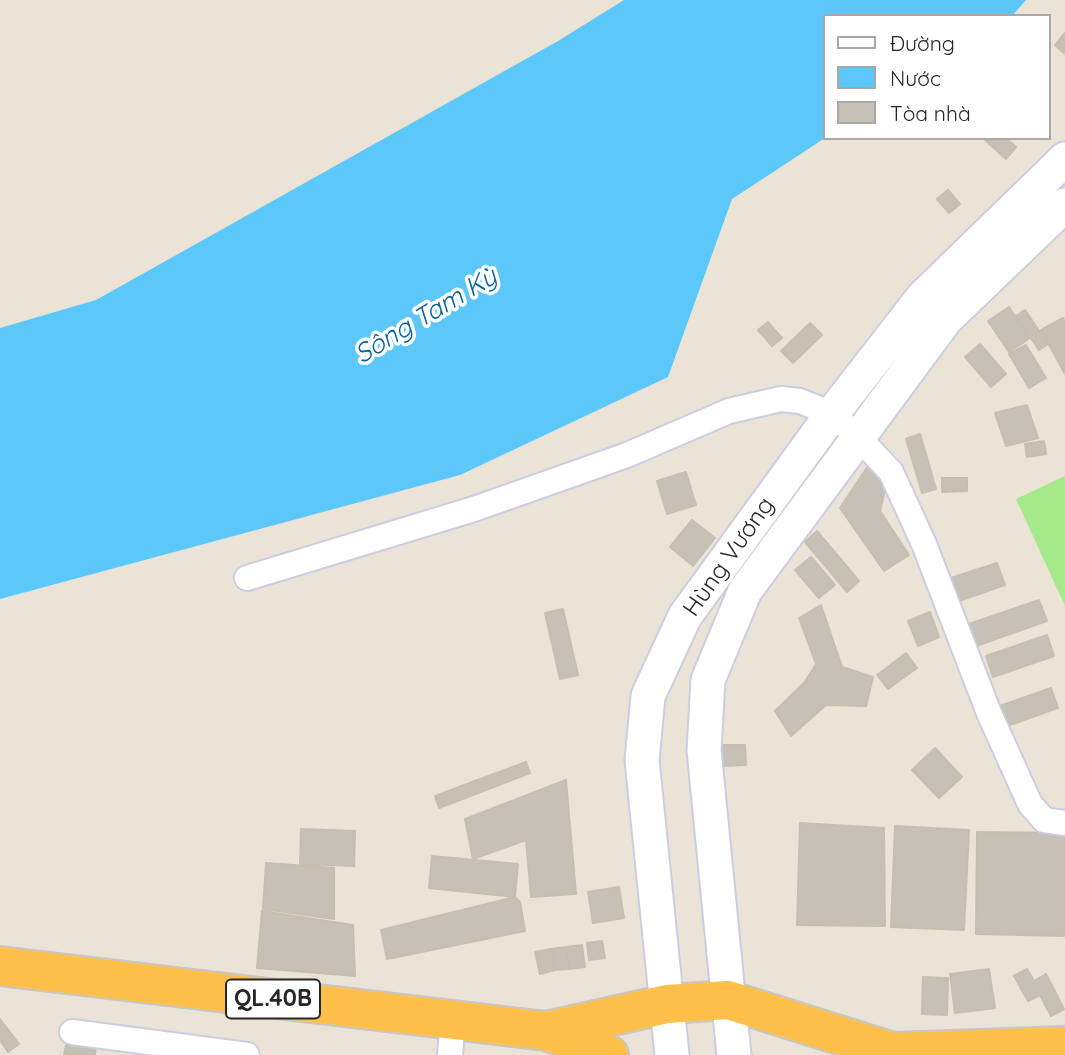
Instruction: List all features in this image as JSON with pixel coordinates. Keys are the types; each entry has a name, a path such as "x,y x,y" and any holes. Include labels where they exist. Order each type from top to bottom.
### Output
{"highway":[{"name":"QL.40B","path":"0,966 451,1037 546,1031"},
{"path":"546,1031 667,1004 729,1000 883,1053 1065,1046"},
{"path":"546,1031 609,1055"}],"main road":[{"name":"Hùng Vương","path":"672,1055 642,760 648,696 685,616 832,414 923,297 1065,159"},
{"name":"Hùng Vương","path":"734,1055 704,750 708,680 745,591 946,319 1065,205"}],"street":[{"path":"247,578 487,505 627,455 729,411 781,399 800,401 832,414 891,472 906,503 989,713 1030,804 1044,820 1065,824"},
{"path":"72,1032 247,1055"}],"green space":[{"path":"1065,476 1065,606 1016,499"}],"water":[{"name":"Sông Tam Kỳ","path":"624,0 1026,0 1014,14 824,14 824,139 732,199 668,377 460,475 0,599 0,328 96,300 558,41"}],"building":[{"path":"1065,33 1065,54 1055,45"},
{"path":"985,140 1008,140 1016,147 1006,159"},
{"path":"948,190 960,204 949,213 937,199"},
{"path":"1009,307 1030,338 1009,352 988,321"},
{"path":"1025,310 1048,344 1039,350 1016,316"},
{"path":"1063,318 1065,322 1065,374 1041,330"},
{"path":"768,322 782,338 772,346 758,330"},
{"path":"810,323 822,335 793,363 781,351"},
{"path":"980,344 1006,374 991,387 965,357"},
{"path":"1026,345 1046,378 1029,388 1009,354"},
{"path":"1027,405 1038,438 1006,446 995,413"},
{"path":"920,434 936,489 922,493 906,439"},
{"path":"1044,441 1046,454 1027,457 1025,444"},
{"path":"868,466 885,490 880,511 909,555 884,571 840,508"},
{"path":"686,472 696,505 667,514 657,481"},
{"path":"942,478 967,478 967,491 942,492"},
{"path":"692,520 715,538 693,566 670,547"},
{"path":"817,531 859,581 847,592 805,542"},
{"path":"811,557 835,585 819,598 795,570"},
{"path":"997,563 1005,585 959,601 951,578"},
{"path":"1039,600 1047,621 976,646 969,624"},
{"path":"821,605 842,667 873,677 866,706 826,705 791,736 775,711 805,682 816,664 799,618"},
{"path":"563,609 578,675 560,679 545,613"},
{"path":"930,612 939,637 918,646 908,621"},
{"path":"1047,635 1054,656 993,677 986,656"},
{"path":"906,653 917,668 888,689 877,675"},
{"path":"1051,688 1058,708 1007,726 1000,706"},
{"path":"721,745 745,745 746,765 722,766"},
{"path":"935,748 962,777 939,798 912,770"},
{"path":"526,762 530,773 439,808 435,796"},
{"path":"566,780 576,894 531,897 526,840 473,859 465,819"},
{"path":"800,823 884,828 885,926 797,925"},
{"path":"895,826 969,830 964,930 891,927"},
{"path":"301,829 355,831 354,866 300,864"},
{"path":"977,832 1065,833 1065,936 976,934"},
{"path":"432,856 518,864 515,897 429,888"},
{"path":"266,863 334,868 334,919 263,909"},
{"path":"619,887 624,918 593,923 588,892"},
{"path":"515,897 520,902 525,931 387,959 381,930"},
{"path":"262,911 353,925 355,976 257,968"},
{"path":"602,941 605,958 589,960 587,943"},
{"path":"582,945 585,967 569,969 566,947"},
{"path":"566,947 569,969 555,970 551,949"},
{"path":"551,949 555,970 540,974 535,952"},
{"path":"989,969 995,1008 955,1013 950,974"},
{"path":"1027,969 1034,981 1046,974 1064,1009 1051,1016 1040,995 1028,1001 1014,976"},
{"path":"923,977 948,978 947,1015 922,1014"},
{"path":"0,1019 19,1044 8,1052 0,1040"},
{"path":"67,1041 96,1045 95,1055 64,1055"}]}
